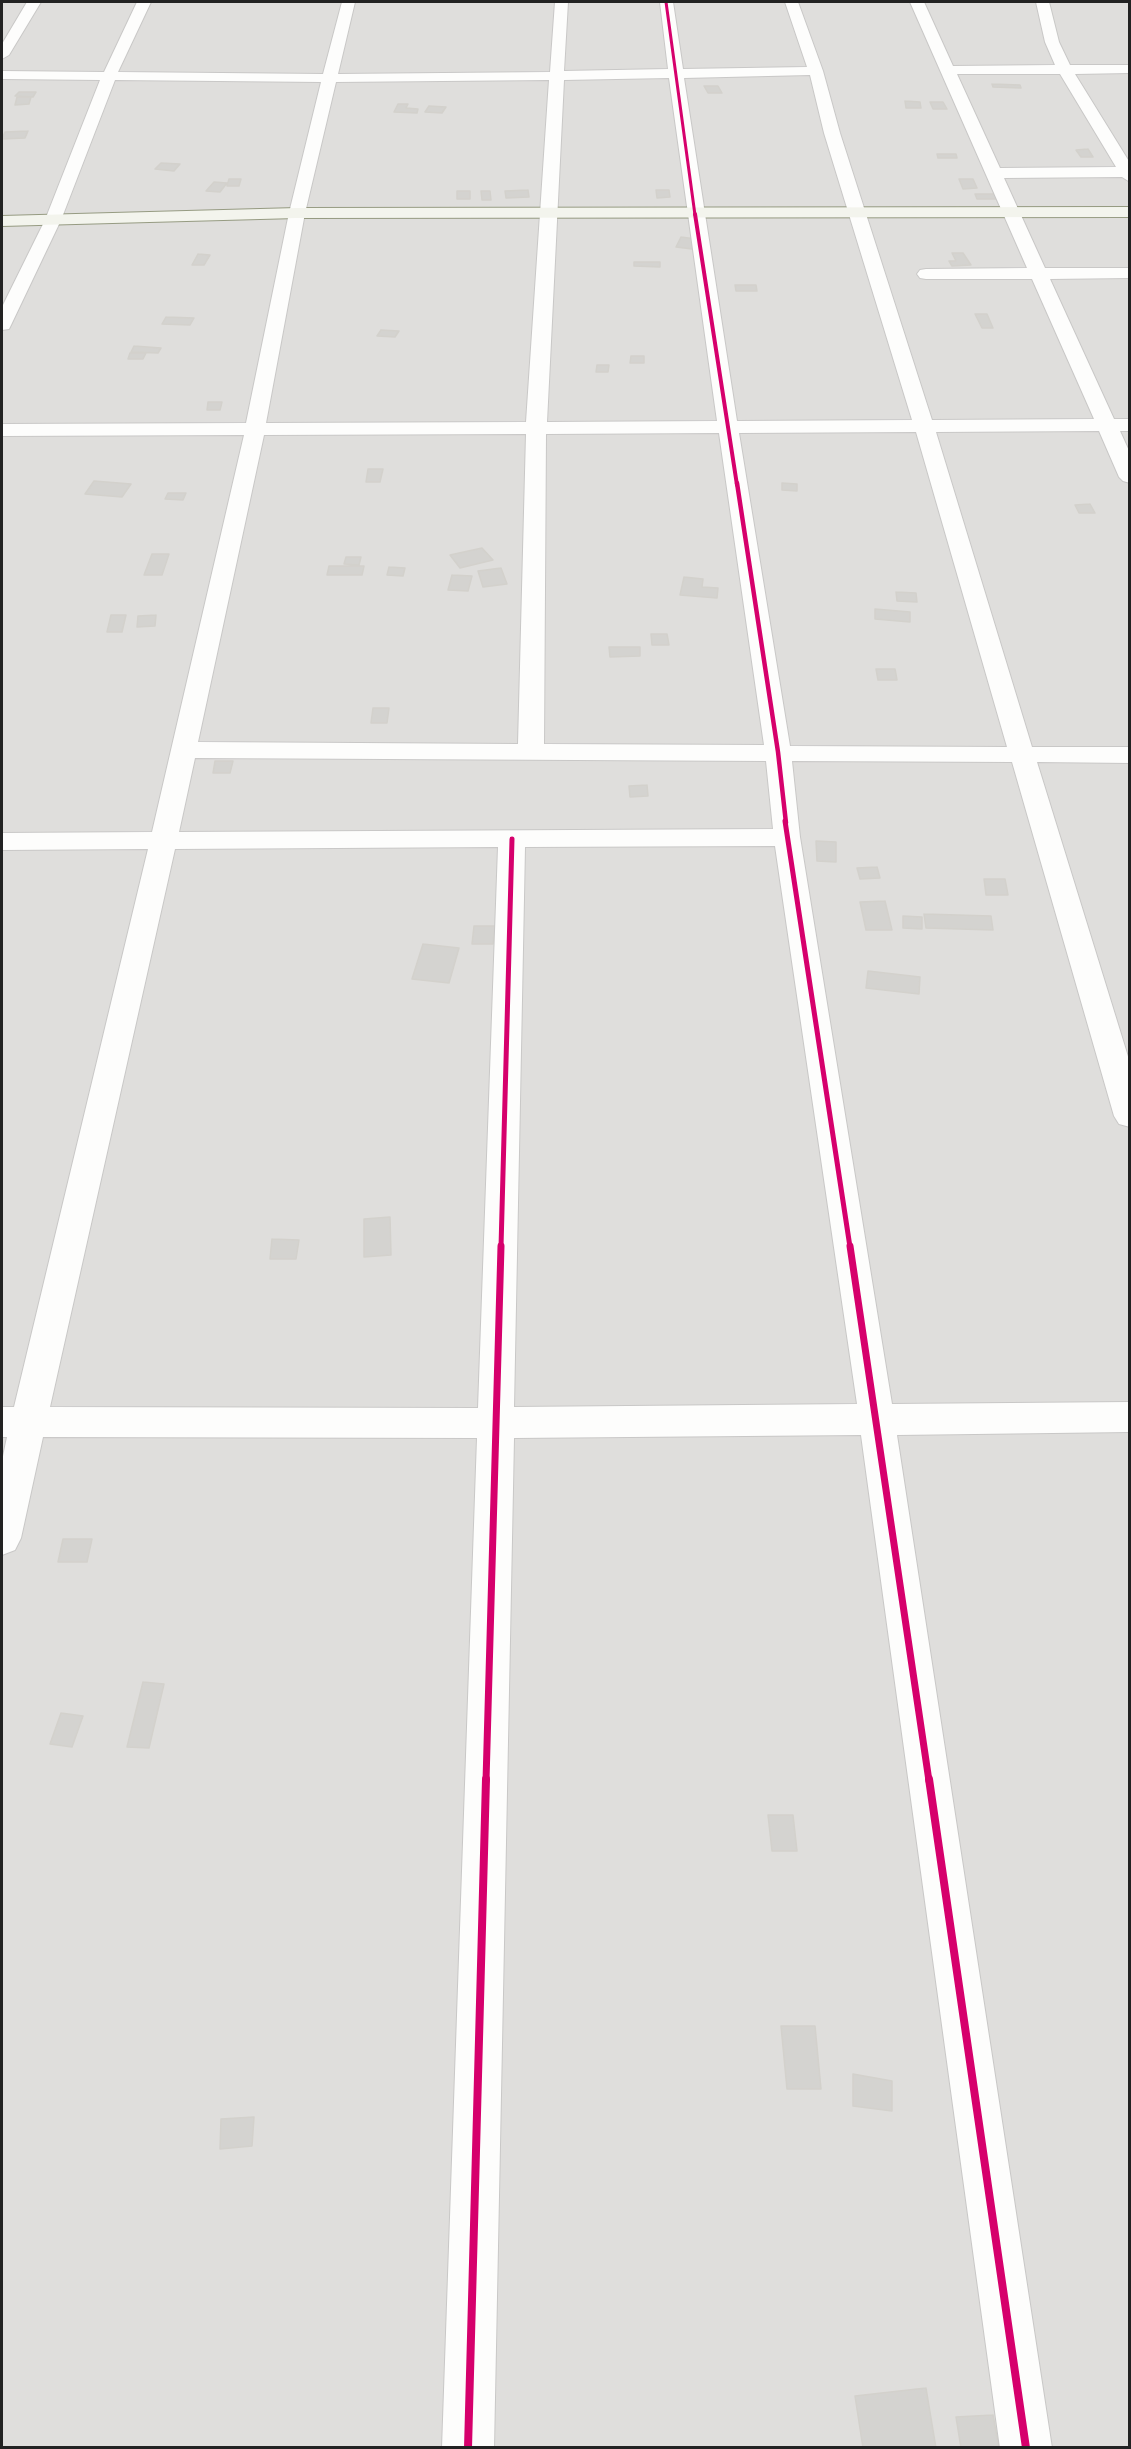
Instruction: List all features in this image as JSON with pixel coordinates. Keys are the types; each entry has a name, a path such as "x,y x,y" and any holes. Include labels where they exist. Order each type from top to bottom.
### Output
{"street":[{"path":"2,56 34,2"},
{"path":"2,325 53,220 110,74 144,2"},
{"path":"2,1538 15,1422 184,750 255,430 297,213 348,2"},
{"path":"531,752 536,429 561,2"},
{"path":"666,2 695,213 877,1420 1026,2448"},
{"path":"792,2 816,71 832,133 924,426 1130,1116"},
{"path":"917,2 1129,474"},
{"path":"993,173 1128,174 1121,150 1065,70 1052,42 1042,2"},
{"path":"947,70 1130,69"},
{"path":"2,75 110,74 329,78 816,71"},
{"path":"2,221 297,213 1130,212"},
{"path":"926,274 1130,273"},
{"path":"2,430 1130,425"},
{"path":"184,750 1130,754"},
{"path":"2,841 788,837"},
{"path":"468,2448 512,839"},
{"path":"15,1422 495,1423 1130,1417"}],"shaded area":[{"path":"2,2 1129,2 1129,2447 2,2447"}],"building":[{"path":"992,84 1020,85 1021,88 993,87"},
{"path":"704,86 718,86 722,93 708,93"},
{"path":"19,92 36,92 33,97 15,96"},
{"path":"17,97 31,97 29,104 15,105"},
{"path":"905,101 920,102 921,108 906,108"},
{"path":"930,102 943,102 947,109 933,109"},
{"path":"398,104 408,104 406,108 418,109 417,113 394,112"},
{"path":"429,106 446,107 442,113 425,112"},
{"path":"28,131 25,138 2,139 5,132"},
{"path":"1088,149 1093,157 1081,157 1076,150"},
{"path":"937,154 956,154 957,158 938,158"},
{"path":"161,163 180,164 174,171 155,169"},
{"path":"229,179 241,179 239,186 227,186"},
{"path":"959,179 973,179 977,188 963,189"},
{"path":"214,182 227,183 220,192 206,191"},
{"path":"528,190 529,197 506,198 505,191"},
{"path":"656,190 669,190 670,197 657,198"},
{"path":"457,191 470,191 470,199 457,199"},
{"path":"481,191 490,191 491,200 482,200"},
{"path":"975,194 995,194 997,199 977,199"},
{"path":"681,237 696,239 692,249 676,247"},
{"path":"952,253 963,253 971,265 952,266 949,261 956,261"},
{"path":"198,254 210,255 204,265 192,265"},
{"path":"634,262 660,262 660,267 634,266"},
{"path":"735,285 756,285 757,291 736,291"},
{"path":"975,314 987,314 993,328 982,328"},
{"path":"166,317 194,318 190,325 162,324"},
{"path":"381,330 399,331 395,337 377,336"},
{"path":"134,346 161,348 158,353 131,352"},
{"path":"130,353 146,353 143,359 128,359"},
{"path":"631,356 644,356 644,363 630,363"},
{"path":"597,365 609,365 608,372 596,372"},
{"path":"208,402 222,402 220,410 207,410"},
{"path":"368,469 383,469 380,482 366,482"},
{"path":"94,481 131,484 122,497 85,494"},
{"path":"782,483 797,484 797,491 782,490"},
{"path":"168,493 186,493 183,500 165,499"},
{"path":"1090,504 1095,513 1079,513 1075,505"},
{"path":"482,548 493,560 460,568 450,555"},
{"path":"152,554 169,554 162,575 144,575"},
{"path":"346,557 361,557 359,565 344,564"},
{"path":"329,566 364,566 362,575 327,575"},
{"path":"389,567 405,568 403,576 387,575"},
{"path":"501,568 507,584 483,587 478,571"},
{"path":"452,575 472,576 468,591 448,590"},
{"path":"684,577 703,579 702,587 718,588 717,598 680,595"},
{"path":"896,592 916,593 917,602 897,601"},
{"path":"875,609 910,612 910,622 875,619"},
{"path":"111,615 126,615 122,632 107,632"},
{"path":"156,615 155,626 137,627 138,616"},
{"path":"651,634 667,634 669,645 652,645"},
{"path":"609,647 640,647 640,656 610,657"},
{"path":"876,669 895,669 897,680 878,680"},
{"path":"373,708 389,708 387,723 371,723"},
{"path":"215,761 233,761 230,773 213,773"},
{"path":"647,785 648,796 630,797 629,786"},
{"path":"816,841 836,842 836,862 817,861"},
{"path":"877,867 880,878 860,879 857,868"},
{"path":"984,879 1005,879 1008,895 986,895"},
{"path":"885,901 892,930 866,930 860,902"},
{"path":"924,914 991,916 993,930 926,928"},
{"path":"903,916 922,917 922,929 903,928"},
{"path":"474,926 495,926 493,944 472,944"},
{"path":"423,944 459,948 449,983 412,979"},
{"path":"868,971 920,977 919,994 866,988"},
{"path":"390,1217 391,1255 364,1257 364,1219"},
{"path":"272,1239 299,1240 296,1259 270,1259"},
{"path":"63,1539 92,1539 87,1562 58,1562"},
{"path":"143,1682 164,1684 149,1748 127,1747"},
{"path":"61,1713 83,1716 72,1747 50,1744"},
{"path":"768,1815 793,1815 797,1851 772,1851"},
{"path":"781,2026 815,2026 821,2089 787,2089"},
{"path":"853,2074 892,2081 892,2111 853,2106"},
{"path":"254,2117 252,2146 220,2149 221,2119"},
{"path":"926,2388 936,2448 863,2448 855,2396"},
{"path":"993,2415 999,2448 961,2448 956,2417"}],"cycle path":[{"path":"666,2 695,213 778,752 787,837 877,1420 1026,2448"},
{"path":"468,2448 512,839"}]}
